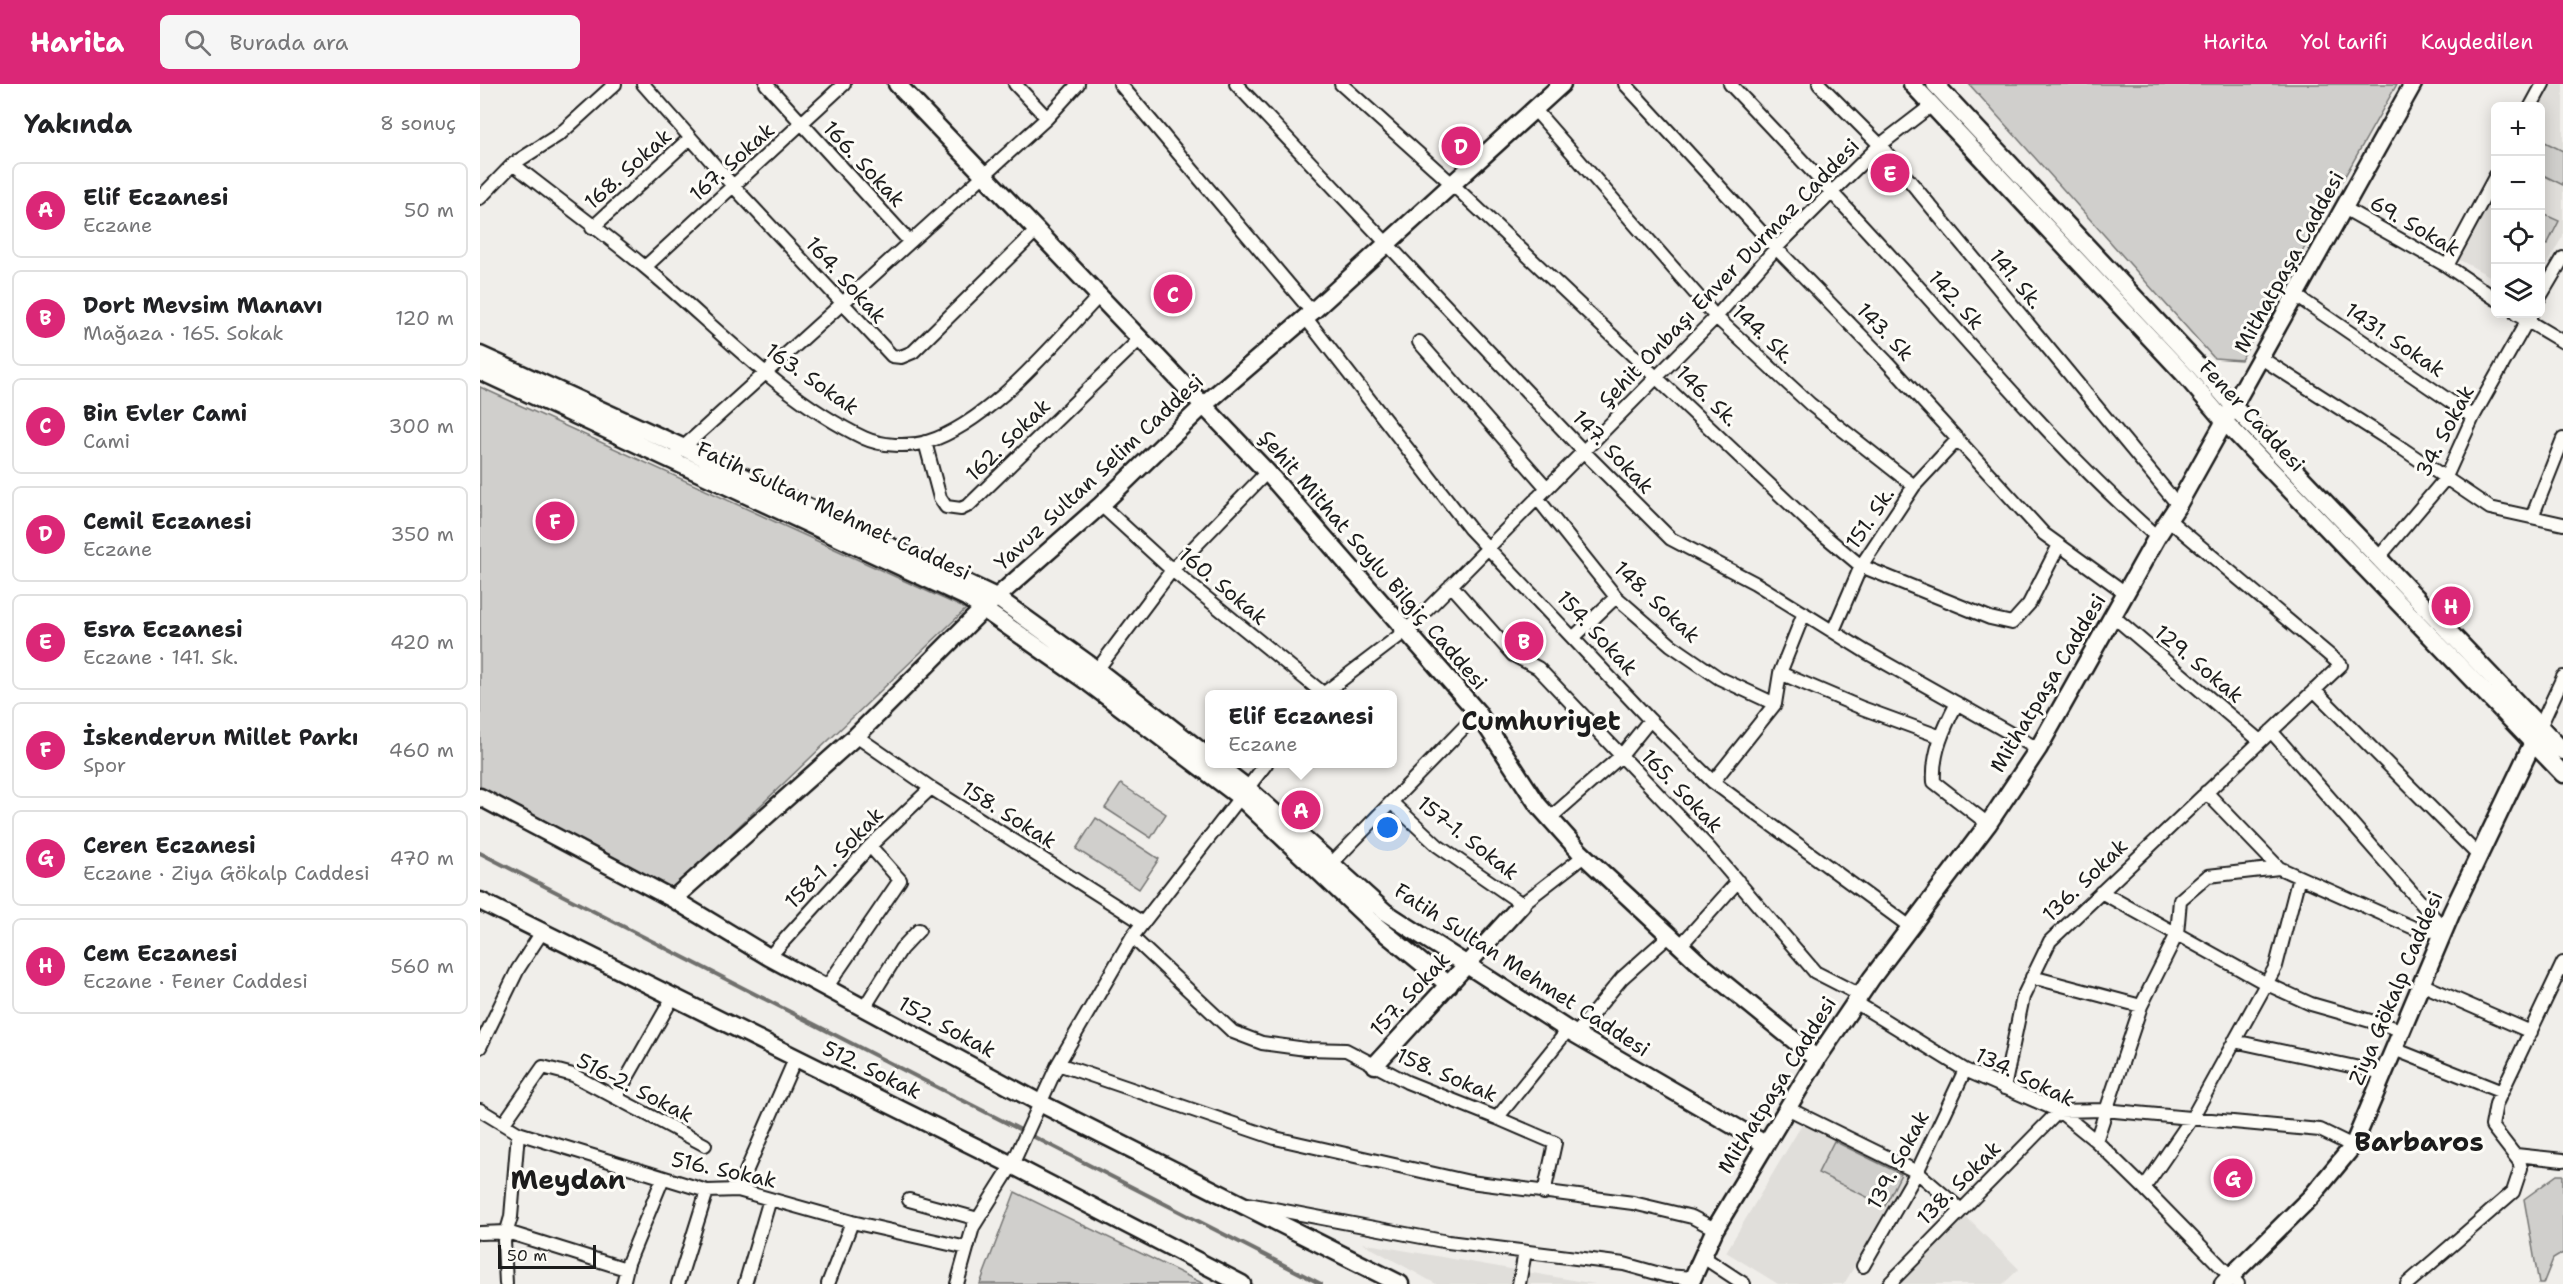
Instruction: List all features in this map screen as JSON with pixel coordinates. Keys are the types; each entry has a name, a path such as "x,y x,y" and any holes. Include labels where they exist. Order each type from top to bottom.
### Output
{"street":[{"path":"480,198 513,164 560,134 615,84"},
{"name":"164. Sokak","path":"643,84 734,188 884,351 892,356 902,357 913,352 936,333 1036,231"},
{"name":"166. Sokak","path":"766,84 910,242"},
{"name":"167. Sokak","path":"645,267 734,188 844,84"},
{"name":"Şehit Mithat Soylu Bilgiç Caddesi","path":"897,84 1267,472 1478,713 1538,805 1584,856 1675,940 1817,1059"},
{"path":"1015,84 1047,118"},
{"path":"678,453 1047,118 1078,84"},
{"name":"154. Sokak","path":"1120,84 1308,314 1470,529 1650,720 1713,782 1909,926"},
{"name":"147. Sokak","path":"1236,84 1388,242 1583,451 1671,539 1755,583 1833,631 2038,749"},
{"name":"146. Sk.","path":"1341,84 1658,376 1813,526 1862,566 1981,615 2012,623 2029,604 2058,547"},
{"name":"Yavuz Sultan Selim Caddesi","path":"673,899 856,736 982,610 1101,505 1204,404 1308,314 1562,84"},
{"name":"143. Sk","path":"1625,84 1776,249 1959,439 2058,547 2127,594"},
{"name":"142. Sk","path":"1730,84 1833,191 2030,412 2108,493 2157,537"},
{"name":"141. Sk.","path":"1819,84 1880,145 2178,506"},
{"name":"Fener Caddesi","path":"1912,84 2184,374 2225,422 2563,774"},
{"name":"Fener Caddesi","path":"1935,84 2196,363 2234,407 2563,751"},
{"name":"Mithatpaşa Caddesi","path":"1691,1281 1715,1229 1817,1059 1857,998 1988,824 2038,749 2157,537 2178,506 2234,407 2413,84"},
{"path":"2534,102 2543,84"},
{"name":"Şehit Onbaşı Enver Durmaz Caddesi","path":"1329,690 1407,630 1716,317 1776,249 1833,191 1880,145 1932,105"},
{"name":"144. Sk.","path":"1534,110 1716,317 1810,404 1914,486"},
{"name":"168. Sokak","path":"592,228 690,138"},
{"name":"163. Sokak","path":"513,164 592,228 645,267 766,374 818,412 866,439 896,445 925,442 951,432 982,412 1030,368 1099,296"},
{"path":"2447,266 2491,184"},
{"name":"69. Sokak","path":"2344,208 2447,266 2491,296"},
{"path":"2545,290 2563,258"},
{"name":"1431. Sokak","path":"2295,296 2473,417"},
{"name":"34. Sokak","path":"2379,557 2445,479 2473,417 2524,318"},
{"path":"2528,318 2563,342"},
{"name":"162. Sokak","path":"925,442 940,498 946,507 961,509 969,505 1141,338"},
{"path":"1419,342 1547,488"},
{"name":"Fatih Sultan Mehmet Caddesi","path":"480,355 966,597 1205,765"},
{"path":"2261,358 2394,442 2490,508 2563,524"},
{"name":"Fatih Sultan Mehmet Caddesi","path":"480,372 678,453 996,597 1097,670 1205,755"},
{"name":"151. Sk.","path":"1833,631 1862,566 1914,486 1959,439"},
{"path":"2532,517 2563,439"},
{"path":"1097,670 1172,570 1267,472"},
{"name":"148. Sokak","path":"1537,498 1616,597 1684,656 1719,678 1775,704"},
{"name":"160. Sokak","path":"1101,505 1172,570 1319,690"},
{"name":"136. Sokak","path":"2004,1088 2023,997 2050,941 2341,665 2169,520"},
{"name":"165. Sokak","path":"1451,585 1513,655 1538,668 1621,756 1738,881 1815,972 1857,998"},
{"path":"1574,637 1616,597"},
{"path":"1713,782 1775,704 1780,673 1804,613"},
{"name":"129. Sokak","path":"2114,617 2260,741"},
{"path":"1780,673 1862,708 1941,737"},
{"name":"Ziya Gökalp Caddesi","path":"2231,1281 2311,1197 2353,1146 2444,929 2540,727 2560,692 2563,677"},
{"path":"2314,690 2479,856"},
{"path":"1957,703 1941,737 1933,765 1935,782 1988,824"},
{"path":"1331,864 1478,713"},
{"path":"1550,818 1621,756 1650,720"},
{"path":"2271,731 2444,929"},
{"name":"158. Sokak","path":"856,736 930,788 1143,923"},
{"name":"Fatih Sultan Mehmet Caddesi","path":"1209,768 1243,792 1331,864 1385,912 1572,1032 1765,1144"},
{"name":"Fatih Sultan Mehmet Caddesi","path":"1220,768 1355,906 1449,985"},
{"path":"957,1284 978,1219 1012,1165 1058,1064 1132,937 1263,768"},
{"name":"158-1 . Sokak","path":"769,957 870,846 930,788"},
{"path":"2206,792 2279,868 2423,932 2444,929"},
{"name":"152. Sokak","path":"480,797 673,899 769,957 1040,1103 1400,1284"},
{"name":"157-1. Sokak","path":"1391,802 1438,846 1522,904"},
{"path":"826,988 900,880 870,846"},
{"name":"157. Sokak","path":"1375,1065 1522,904 1584,856"},
{"path":"2096,1141 2104,1110 2141,1006 2177,934 2180,900 2208,876 2279,868"},
{"path":"2144,1188 2192,1118 2276,966 2299,877"},
{"name":"158. Sokak","path":"1132,937 1233,1032 1262,1043 1306,1049 1346,1050 1407,1082 1497,1118 1622,978 1675,940 1738,881"},
{"path":"2101,892 2267,984 2312,1004 2402,1030"},
{"name":"512. Sokak","path":"480,901 1012,1165 1242,1284"},
{"path":"1355,906 1385,912"},
{"path":"864,1008 901,949 919,930"},
{"path":"480,1047 518,969 542,932"},
{"path":"2407,1284 2513,1192 2521,1168 2516,1155 2492,1126 2496,1104 2563,963"},
{"path":"2032,977 2141,1006"},
{"path":"2421,984 2531,1032"},
{"path":"616,1097 673,997"},
{"name":"134. Sokak","path":"1857,998 1965,1070 2059,1111 2096,1141 2144,1188 2231,1281"},
{"path":"2234,1041 2383,1073"},
{"path":"2394,1049 2502,1092"},
{"path":"738,1190 796,1058"},
{"path":"1058,1064 1275,1138 1470,1182 1633,1203 1692,1217 1715,1229"},
{"name":"516-2. Sokak","path":"504,1123 543,1067 573,1075 705,1145"},
{"name":"139. Sokak","path":"1863,1266 1917,1172 1965,1070"},
{"path":"1787,1108 1917,1172 1960,1209"},
{"path":"2059,1111 2104,1110 2320,1130 2353,1146"},
{"name":"516. Sokak","path":"480,1111 518,1133 707,1191 738,1190 852,1221 967,1248"},
{"name":"138. Sokak","path":"1889,1284 1960,1209 2059,1111"},
{"path":"1497,1118 1555,1143 1545,1193"},
{"path":"506,1284 504,1241 511,1217 518,1133"},
{"path":"2516,1155 2563,1160"},
{"path":"623,1284 626,1269 663,1178"},
{"path":"678,1284 707,1191"},
{"path":"745,1284 770,1199"},
{"path":"909,1200 978,1219"},
{"path":"1235,1201 1449,1242 1624,1264 1691,1281"},
{"path":"828,1284 852,1221"},
{"path":"480,1233 507,1232 626,1269"},
{"path":"1519,1284 1525,1252"},
{"path":"1703,1257 1744,1284"}],"shaded area":[{"path":"1969,84 2397,84 2241,360 2214,358"},
{"path":"2551,84 2563,84 2563,236 2545,267 2545,102 2541,102"},
{"path":"2545,142 2563,151 2563,185 2545,176"},
{"path":"2491,193 2491,277 2456,258"},
{"path":"2545,215 2559,221 2547,245 2545,244"},
{"path":"480,387 966,609 669,893 480,790"},
{"path":"1121,784 1166,814 1151,838 1105,808"},
{"path":"1096,818 1159,859 1139,889 1076,849"},
{"path":"1804,1121 1911,1171 1844,1284 1778,1284 1726,1252"},
{"path":"1834,1141 1901,1174 1885,1206 1818,1173"},
{"path":"2557,1175 2563,1175 2563,1253 2553,1259 2543,1284 2539,1284 2524,1199"},
{"path":"1015,1192 1204,1284 980,1284"},
{"path":"1966,1217 2019,1269 2003,1284 1900,1284"},
{"path":"1362,1243 1595,1284 1436,1284"}],"waterway":[{"path":"480,853 1321,1284"}],"place":[{"name":"Cemil Eczanesi","path":"1461,146"},
{"name":"Esra Eczanesi","path":"1890,173"},
{"name":"Bin Evler Cami","path":"1173,294"},
{"name":"İskenderun Millet Parkı","path":"555,521"},
{"name":"Cem Eczanesi","path":"2451,606"},
{"name":"Dort Mevsim Manavı","path":"1524,641"},
{"name":"Elif Eczanesi","path":"1301,810"},
{"name":"Ceren Eczanesi","path":"2233,1178"}],"district":[{"name":"Cumhuriyet","path":"1541,720"},
{"name":"Barbaros","path":"2419,1141"},
{"name":"Meydan","path":"568,1179"}]}
